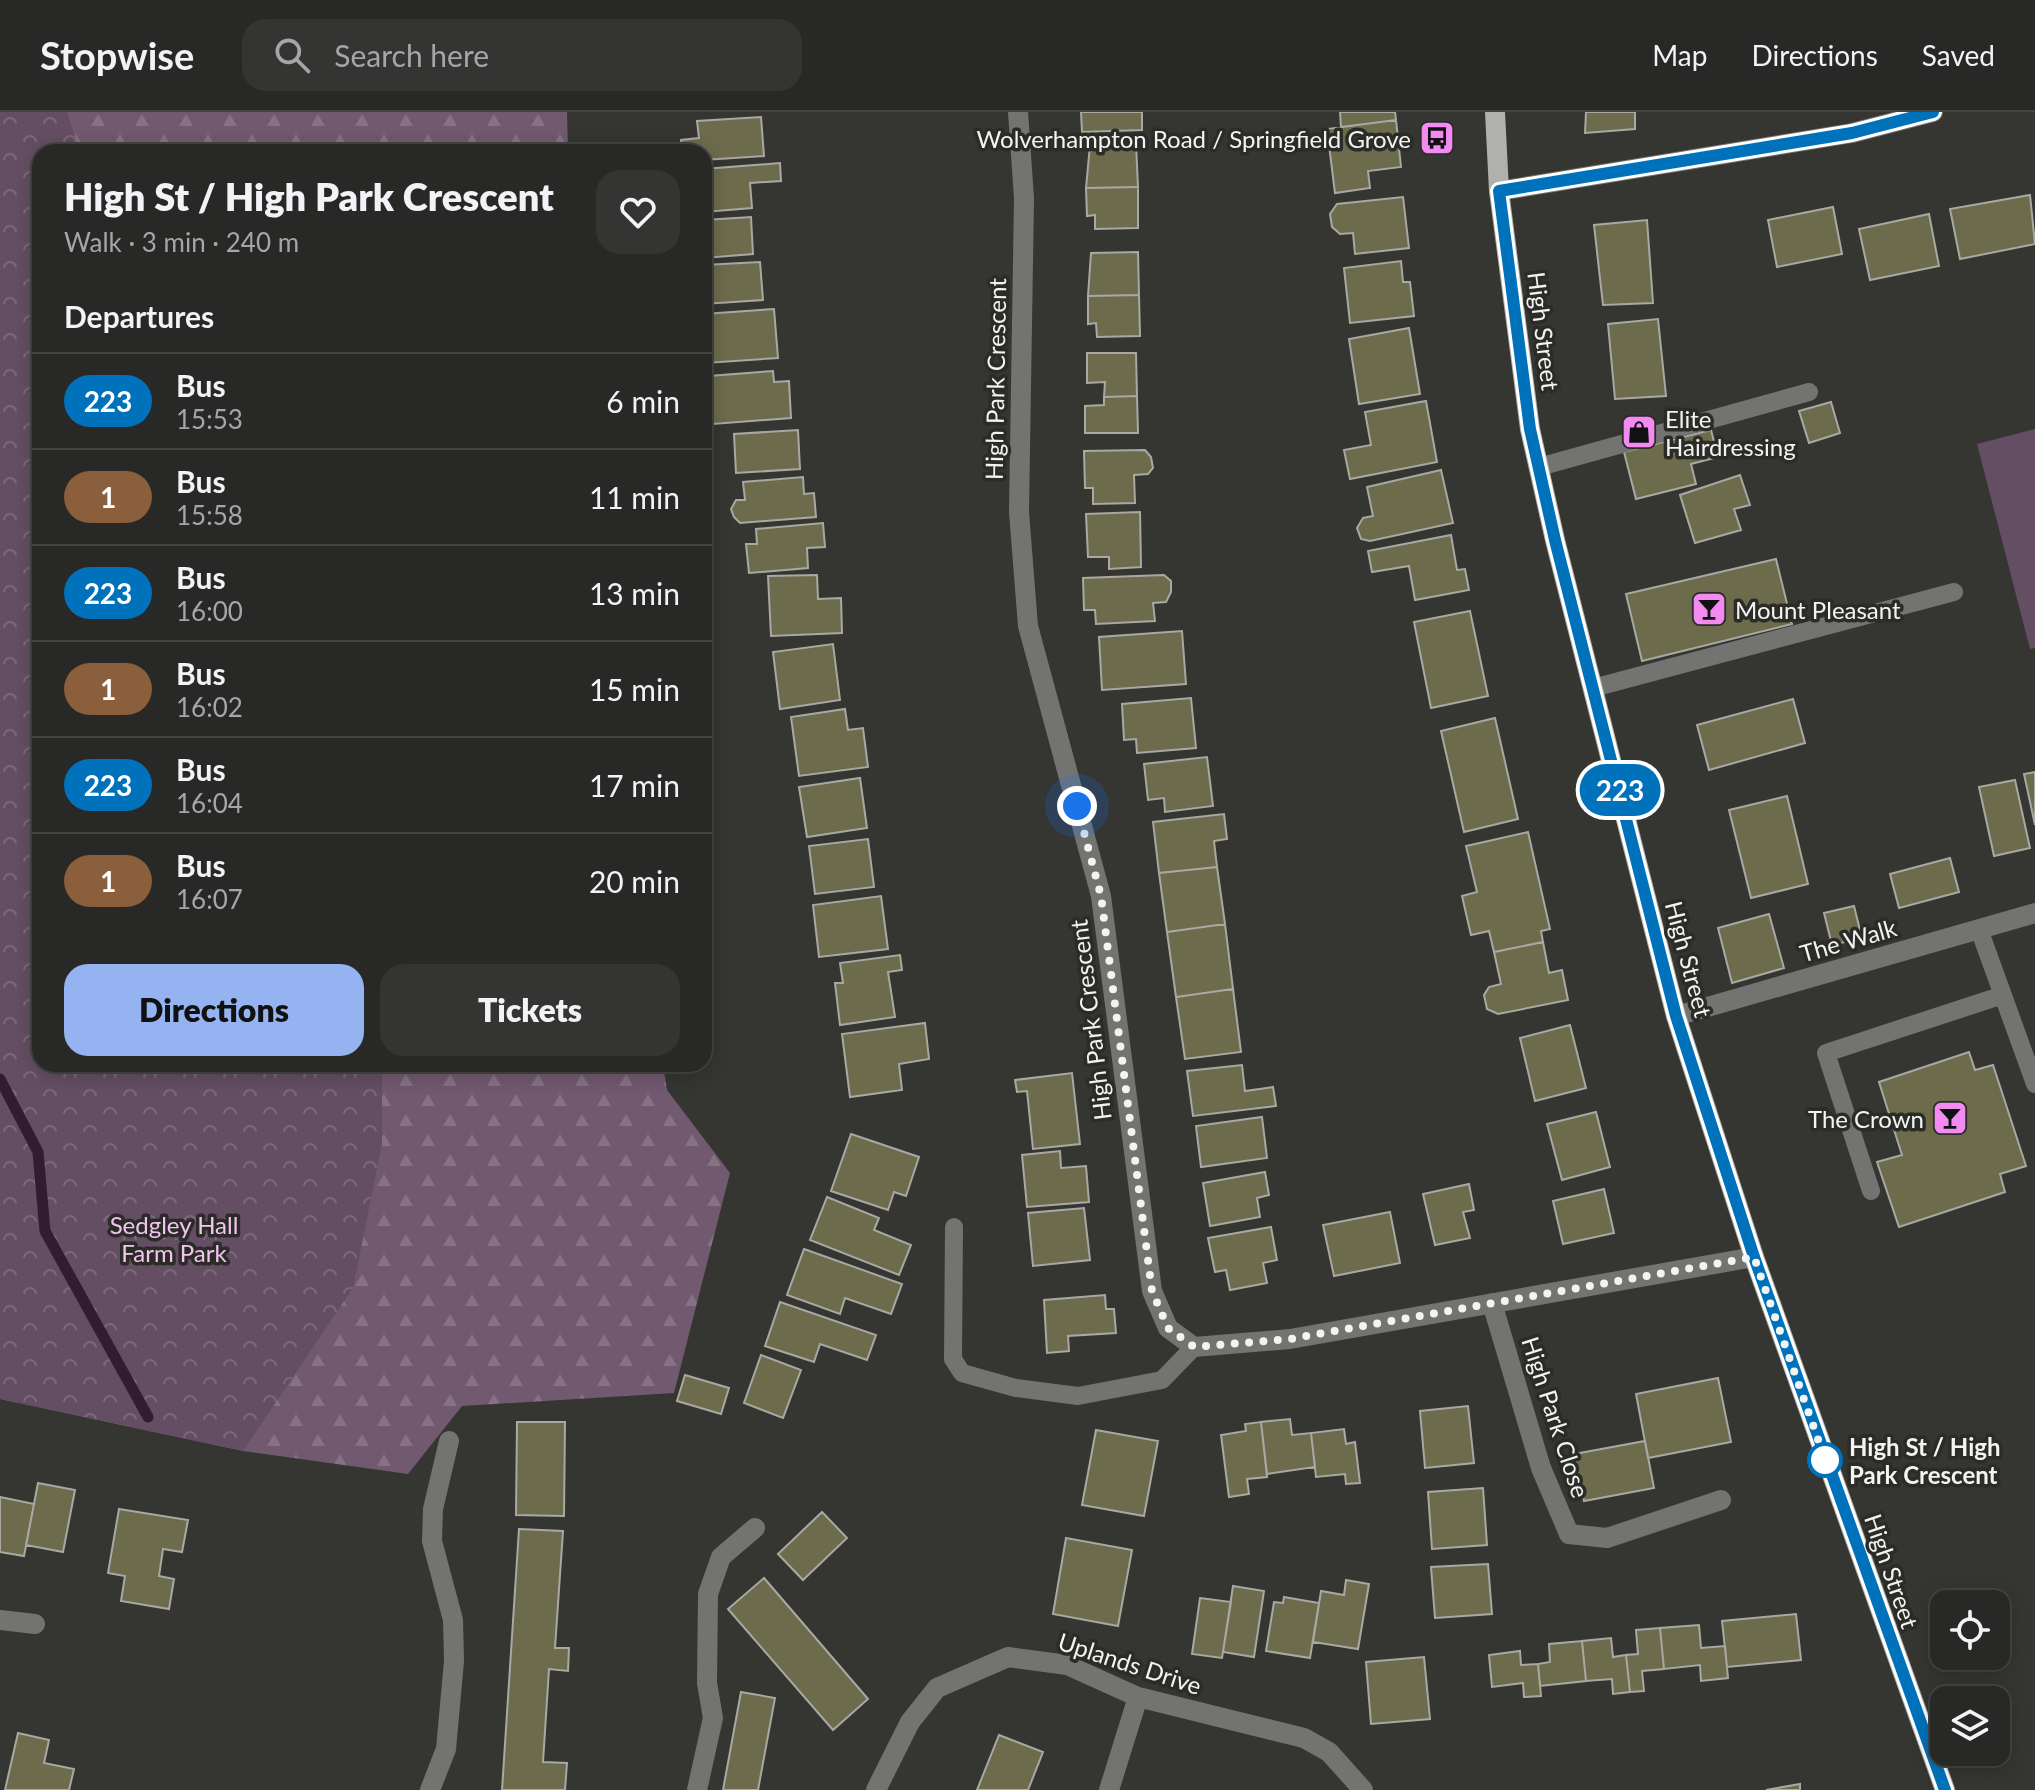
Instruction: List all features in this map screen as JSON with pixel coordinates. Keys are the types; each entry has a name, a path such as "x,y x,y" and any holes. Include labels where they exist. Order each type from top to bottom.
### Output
{"main road":[{"name":"High Street","path":"1495,112 1499,191 1530,429 1676,1016 1754,1257 1945,1790"}],"street":[{"name":"High Park Crescent","path":"1018,112 1024,198 1019,512 1028,626 1101,896 1152,1291 1168,1328 1194,1347"},
{"path":"1499,191 1852,133 1933,112"},
{"name":"The Walk","path":"1676,1016 2035,913"},
{"path":"1194,1347 1290,1339 1754,1257"},
{"name":"High Park Close","path":"1492,1303 1541,1468 1569,1534 1607,1538 1721,1500"},
{"path":"430,1790 446,1749 454,1661 451,1610 432,1541 433,1509 449,1441"},
{"path":"697,1790 713,1718 707,1683 708,1594 721,1557 755,1528"},
{"path":"0,1620 35,1624"},
{"name":"Uplands Drive","path":"876,1790 910,1722 937,1688 1008,1657 1067,1665 1138,1697 1304,1738 1329,1752 1363,1790"},
{"path":"1109,1790 1138,1697"}],"lane":[{"path":"1539,467 1809,392"},
{"path":"1593,688 1954,592"},
{"path":"1979,929 2035,1084"},
{"path":"1871,1191 1826,1053 2003,995"},
{"path":"954,1227 953,1359 962,1373 1016,1388 1078,1396 1162,1380 1194,1347"}],"green space":[{"path":"0,112 567,112 568,144 32,144 32,1072 664,1072 667,1090 730,1173 674,1393 462,1406 408,1474 243,1451 0,1399"},
{"name":"Sedgley Hall Farm Park","path":"0,112 67,112 77,144 32,144 32,1072 382,1072 382,1144 353,1288 243,1451 0,1399"},
{"path":"2035,429 2035,648 2030,649 1977,444"}],"building":[{"path":"1081,112 1142,112 1142,130 1082,132"},
{"path":"1340,112 1395,112 1396,120 1341,127"},
{"path":"1586,112 1635,112 1635,129 1585,133"},
{"path":"761,117 764,156 712,159 712,144 681,144 681,140 699,138 697,121"},
{"path":"1396,120 1401,167 1368,171 1370,188 1335,193 1327,129"},
{"path":"1136,144 1138,187 1086,188 1090,145"},
{"path":"780,163 781,181 750,183 752,208 712,211 712,168"},
{"path":"1138,187 1138,228 1095,229 1095,215 1087,216 1086,188"},
{"path":"2030,195 2035,244 1960,259 1950,209"},
{"path":"1403,197 1409,248 1355,254 1353,233 1340,234 1332,227 1330,214 1337,204"},
{"path":"1833,207 1842,254 1777,267 1768,220"},
{"path":"1929,214 1939,266 1870,280 1859,229"},
{"path":"751,217 753,254 712,257 712,219"},
{"path":"1647,220 1653,303 1603,305 1594,225"},
{"path":"1138,252 1139,295 1088,296 1091,253"},
{"path":"1401,261 1403,282 1410,282 1414,316 1350,323 1344,268"},
{"path":"760,262 763,300 712,303 712,265"},
{"path":"1139,295 1140,336 1097,337 1096,323 1088,324 1088,296"},
{"path":"774,309 778,358 712,363 712,313"},
{"path":"1658,319 1666,396 1615,399 1608,324"},
{"path":"1409,328 1420,394 1359,404 1349,339"},
{"path":"1087,353 1136,353 1137,396 1104,397 1105,382 1087,383"},
{"path":"773,371 774,382 789,381 791,418 713,424 712,376"},
{"path":"1137,396 1138,433 1085,433 1085,406 1104,405 1104,397"},
{"path":"1426,401 1437,462 1350,479 1344,450 1371,445 1365,412"},
{"path":"1831,402 1840,433 1809,443 1799,411"},
{"path":"798,430 800,469 736,473 734,434"},
{"path":"1711,430 1718,457 1691,464 1696,484 1636,499 1624,452"},
{"path":"1145,450 1151,457 1153,468 1148,474 1134,475 1135,503 1093,504 1093,488 1085,488 1084,451"},
{"path":"1441,470 1453,523 1370,541 1361,539 1357,528 1363,518 1373,516 1367,487"},
{"path":"1740,475 1750,505 1734,509 1741,530 1695,543 1680,495"},
{"path":"803,477 804,494 814,493 816,517 740,523 734,517 731,509 736,500 745,500 743,482"},
{"path":"1140,512 1141,567 1109,569 1109,557 1088,557 1086,514"},
{"path":"823,523 825,547 807,548 808,568 749,573 746,544 757,544 756,529"},
{"path":"1451,535 1457,570 1465,569 1469,590 1415,600 1409,566 1372,572 1368,551"},
{"name":"Mount Pleasant","path":"1776,559 1792,624 1642,661 1626,594"},
{"path":"817,575 818,599 841,598 842,633 771,636 768,576"},
{"path":"1164,575 1171,581 1171,592 1166,602 1153,603 1155,621 1096,624 1095,610 1084,610 1083,578"},
{"path":"1470,611 1488,696 1431,708 1414,622"},
{"path":"1182,631 1186,684 1102,690 1099,637"},
{"path":"833,644 840,700 780,709 773,652"},
{"path":"1191,698 1196,748 1137,753 1136,739 1124,740 1122,704"},
{"path":"1793,699 1805,743 1709,770 1697,725"},
{"path":"845,709 848,730 863,728 868,767 799,776 791,717"},
{"path":"1495,718 1518,819 1464,832 1441,731"},
{"path":"1207,757 1213,806 1165,812 1164,798 1148,800 1144,764"},
{"path":"2035,772 2035,825 2024,774"},
{"path":"860,778 867,828 807,837 799,787"},
{"path":"2015,780 2030,848 1994,856 1979,787"},
{"path":"1787,796 1808,884 1751,898 1729,810"},
{"path":"1224,814 1227,839 1214,841 1217,867 1159,873 1153,822"},
{"path":"1528,832 1550,929 1541,931 1543,942 1494,952 1489,931 1471,935 1462,896 1477,892 1466,846"},
{"path":"868,839 874,887 815,894 809,846"},
{"path":"1950,858 1959,892 1899,908 1890,874"},
{"path":"1217,867 1225,924 1167,932 1159,873"},
{"path":"881,896 888,949 819,957 813,905"},
{"path":"1854,906 1862,938 1832,945 1824,913"},
{"path":"1769,914 1784,968 1732,983 1718,928"},
{"path":"1225,924 1233,989 1176,997 1167,932"},
{"path":"1543,942 1549,973 1562,970 1568,1000 1498,1014 1487,1009 1484,995 1489,987 1501,984 1494,952"},
{"path":"900,955 902,970 888,972 895,1017 840,1025 835,983 843,983 840,963"},
{"path":"1233,989 1241,1052 1185,1059 1176,997"},
{"path":"925,1023 929,1059 899,1064 902,1090 850,1097 842,1034"},
{"path":"1570,1025 1586,1088 1535,1101 1520,1038"},
{"name":"The Crown","path":"1969,1052 1975,1070 1993,1065 2026,1166 2000,1174 2005,1192 1899,1227 1877,1162 1902,1155 1879,1082"},
{"path":"1242,1065 1245,1091 1273,1087 1276,1106 1193,1116 1187,1071"},
{"path":"1072,1073 1080,1144 1033,1149 1027,1091 1017,1092 1015,1080"},
{"path":"1596,1112 1610,1167 1562,1180 1547,1124"},
{"path":"1262,1117 1267,1158 1201,1167 1196,1126"},
{"path":"851,1134 919,1157 906,1196 894,1192 888,1210 831,1191"},
{"path":"1060,1151 1061,1168 1086,1166 1089,1202 1027,1207 1022,1155"},
{"path":"1265,1172 1269,1195 1257,1198 1260,1217 1210,1226 1203,1183"},
{"path":"1469,1184 1474,1210 1463,1212 1470,1238 1435,1245 1423,1194"},
{"path":"1604,1189 1614,1233 1563,1244 1553,1201"},
{"path":"827,1197 879,1218 874,1230 911,1245 899,1275 810,1240"},
{"path":"1084,1208 1090,1260 1033,1266 1028,1213"},
{"path":"1390,1212 1400,1263 1334,1276 1323,1225"},
{"path":"1271,1227 1277,1260 1263,1263 1267,1283 1230,1290 1226,1270 1215,1272 1208,1238"},
{"path":"804,1249 902,1284 891,1314 845,1298 840,1314 787,1295"},
{"path":"1105,1295 1106,1309 1114,1309 1116,1333 1068,1336 1069,1351 1047,1353 1044,1300"},
{"path":"780,1302 876,1335 867,1360 820,1344 814,1362 765,1346"},
{"path":"761,1355 801,1370 783,1418 744,1403"},
{"path":"685,1375 729,1388 721,1414 677,1401"},
{"path":"1718,1378 1731,1442 1648,1458 1636,1394"},
{"path":"1468,1406 1474,1463 1425,1468 1420,1411"},
{"path":"1290,1419 1292,1435 1311,1433 1315,1467 1267,1474 1261,1422"},
{"path":"517,1422 565,1422 564,1516 516,1515"},
{"path":"1261,1422 1267,1477 1247,1479 1249,1494 1229,1497 1221,1435 1246,1431 1245,1424"},
{"path":"1344,1429 1346,1444 1355,1442 1360,1483 1346,1484 1345,1474 1316,1477 1311,1433"},
{"path":"1096,1430 1158,1441 1144,1516 1082,1505"},
{"path":"1645,1441 1654,1488 1584,1501 1574,1454"},
{"path":"38,1483 75,1490 63,1552 26,1545"},
{"path":"1483,1488 1487,1545 1432,1549 1428,1492"},
{"path":"0,1497 34,1504 24,1556 0,1552"},
{"path":"119,1509 188,1520 182,1552 163,1549 159,1576 174,1579 169,1609 121,1601 125,1576 108,1573"},
{"path":"822,1512 847,1538 803,1580 778,1554"},
{"path":"519,1529 563,1531 555,1648 569,1648 568,1671 549,1669 543,1762 567,1763 565,1790 502,1790"},
{"path":"1066,1538 1132,1550 1118,1626 1053,1614"},
{"path":"1488,1564 1492,1614 1435,1618 1431,1567"},
{"path":"764,1578 868,1699 833,1730 728,1609"},
{"path":"1346,1580 1369,1584 1358,1649 1313,1642 1321,1591 1344,1595"},
{"path":"1233,1586 1264,1591 1254,1657 1223,1652"},
{"path":"1284,1597 1319,1603 1310,1658 1266,1651 1274,1602 1283,1603"},
{"path":"1200,1598 1231,1602 1222,1658 1192,1654"},
{"path":"1796,1614 1801,1660 1727,1667 1722,1621"},
{"path":"1699,1625 1701,1648 1725,1646 1728,1678 1701,1681 1700,1665 1664,1669 1660,1628"},
{"path":"1660,1628 1664,1669 1642,1671 1644,1691 1630,1692 1626,1655 1638,1654 1636,1630"},
{"path":"1611,1638 1613,1657 1626,1655 1630,1692 1613,1694 1612,1679 1586,1681 1582,1641"},
{"path":"1582,1641 1586,1681 1540,1686 1538,1664 1550,1662 1549,1644"},
{"path":"1520,1651 1521,1665 1538,1664 1541,1696 1524,1697 1523,1683 1492,1687 1489,1655"},
{"path":"1424,1657 1430,1719 1371,1724 1366,1662"},
{"path":"741,1692 775,1698 758,1790 723,1790"},
{"path":"18,1733 49,1740 44,1763 74,1769 69,1790 5,1790"},
{"path":"999,1735 1043,1752 1028,1790 977,1790"},
{"path":"1800,1784 1800,1790 1766,1790"}],"waterway":[{"path":"0,1079 38,1152 45,1231 148,1417"}],"bus line":[{"name":"223","path":"1933,112 1852,133 1499,191 1530,429 1555,540 1676,1016 1754,1257 1911,1703 1945,1790"}],"place":[{"name":"Wolverhampton Road / Springfield Grove","path":"1437,138"},
{"name":"Elite Hairdressing","path":"1639,432"},
{"name":"Mount Pleasant","path":"1709,609"},
{"name":"The Crown","path":"1950,1118"},
{"name":"High St / High Park Crescent","path":"1825,1460"}],"route":[{"path":"1077,806 1101,896 1152,1291 1168,1328 1194,1347 1290,1339 1754,1257 1827,1465 1825,1460"}]}
